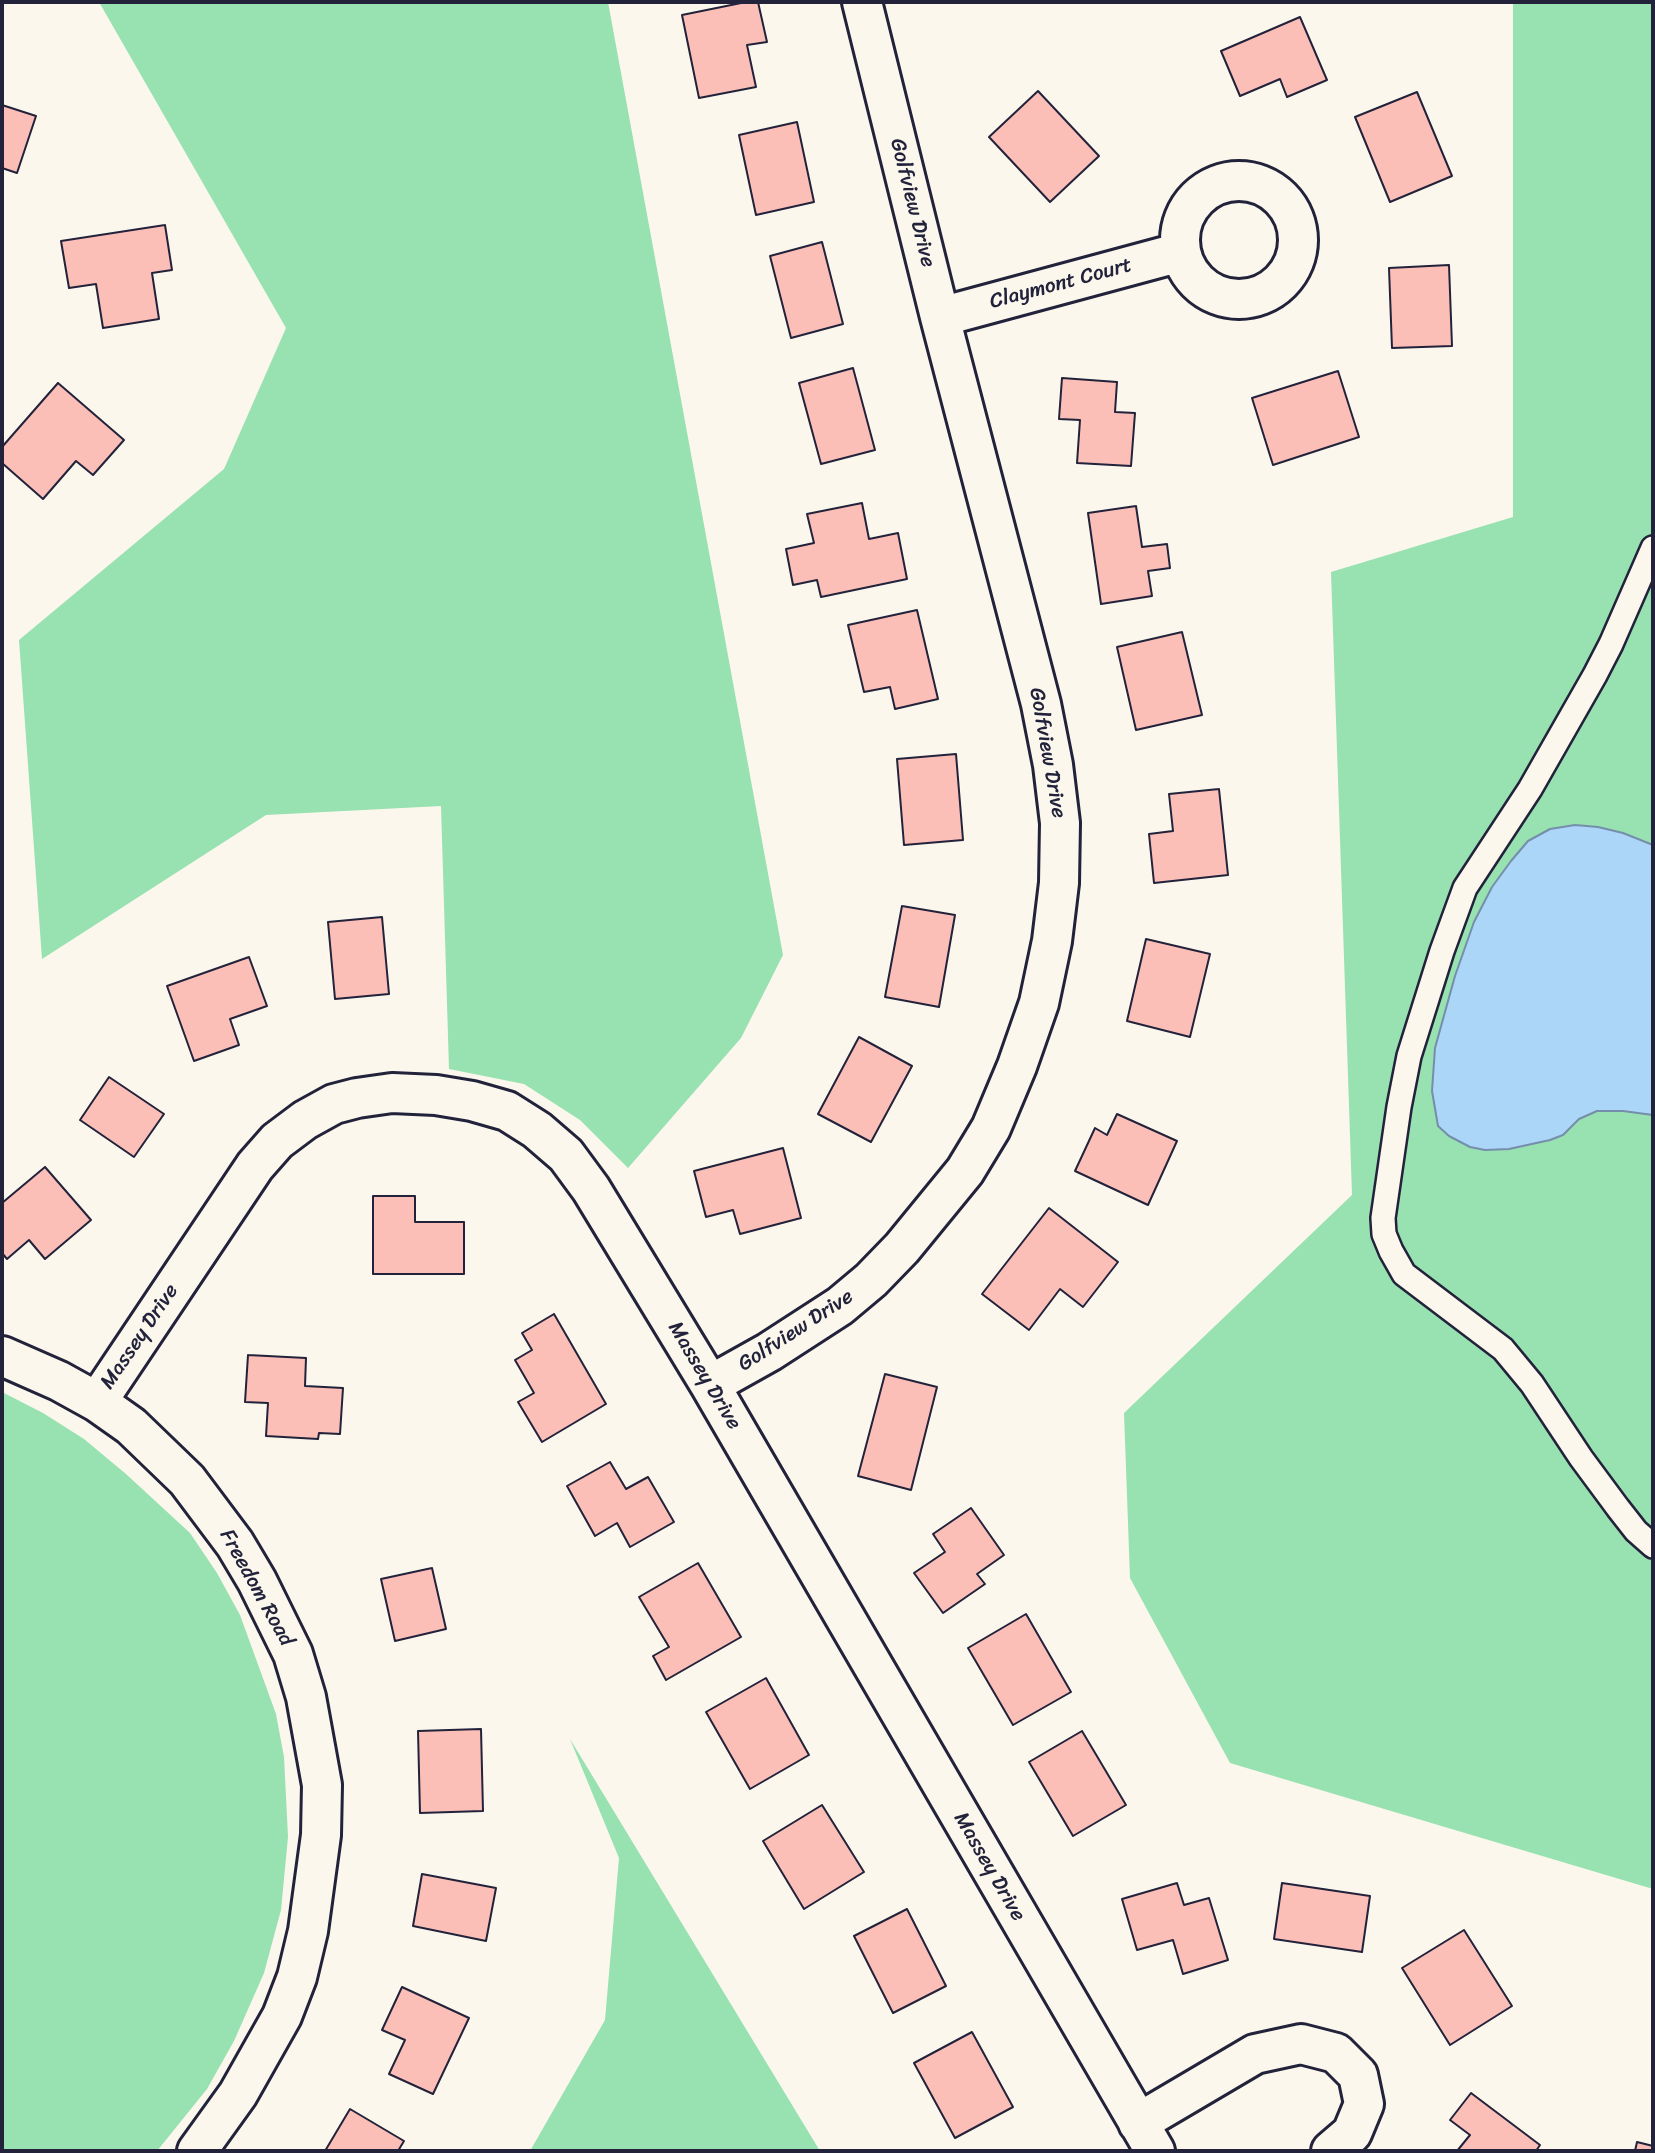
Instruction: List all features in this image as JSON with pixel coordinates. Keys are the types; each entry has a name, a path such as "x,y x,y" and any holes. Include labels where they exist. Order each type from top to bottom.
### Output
{"street":[{"name":"Golfview Drive","path":"710,1385 769,1352 840,1306 871,1280 931,1214 965,1171 991,1128 1039,1003 1059,883 1060,822 1053,765 1041,704 940,317 862,2"},
{"name":"Claymont Court","path":"940,317 1181,252"},
{"name":"Massey Drive","path":"97,1402 255,1166 277,1141 304,1120 334,1104 392,1093 460,1099 507,1111 537,1130 566,1155 591,1189 710,1385 1147,2137"},
{"name":"Freedom Road","path":"2,1356 59,1381 97,1402 131,1426 187,1480 235,1544 251,1571 293,1654 306,1697 322,1785 321,1835 316,1883 297,1977 282,2016 262,2054 238,2094 197,2151"},
{"path":"1147,2137 1255,2054 1301,2044 1336,2053 1358,2075 1364,2104 1352,2133 1331,2151"}],"lane":[{"path":"1653,548 1611,644 1574,712 1530,789 1465,888 1409,1056 1383,1218 1384,1234 1396,1263 1404,1274 1503,1349 1532,1384 1618,1508 1636,1531 1653,1546"}],"green space":[{"path":"99,2 608,2 783,955 741,1038 628,1168 580,1120 524,1084 449,1069 441,806 266,815 42,959 19,640 224,469 286,328"},
{"path":"1513,2 1653,2 1653,1889 1230,1763 1130,1578 1124,1413 1352,1195 1331,572 1513,517"},
{"path":"2,1392 43,1413 84,1439 190,1533 217,1573 240,1615 276,1714 284,1757 288,1837 281,1910 264,1973 234,2041 207,2089 157,2151 2,2151"},
{"path":"570,1739 820,2151 530,2151 605,2020 619,1858"}],"water":[{"path":"1575,825 1623,833 1653,845 1653,1115 1597,1111 1579,1119 1563,1135 1550,1140 1509,1149 1485,1150 1470,1147 1449,1136 1438,1126 1432,1091 1435,1048 1455,976 1474,922 1492,887 1511,861 1528,841 1550,829"}],"building":[{"path":"758,2 767,42 747,45 756,87 699,98 682,15"},
{"path":"1300,17 1327,80 1287,97 1280,79 1240,96 1221,51"},
{"path":"1038,91 1099,156 1050,202 989,137"},
{"path":"1417,92 1452,176 1390,202 1355,117"},
{"path":"2,105 36,116 17,173 2,168"},
{"path":"797,122 814,202 756,215 739,135"},
{"path":"165,225 172,270 152,273 159,319 103,328 96,284 69,288 61,241"},
{"path":"822,242 843,324 791,338 770,256"},
{"path":"1449,265 1452,346 1392,348 1389,268"},
{"path":"853,368 875,450 821,464 799,383"},
{"path":"1338,371 1359,437 1273,465 1252,398"},
{"path":"1062,378 1117,382 1115,412 1135,413 1131,466 1077,463 1080,420 1059,419"},
{"path":"58,383 124,440 93,475 76,461 43,499 2,463 2,447"},
{"path":"862,503 869,539 898,533 907,579 821,597 817,580 793,585 786,549 814,543 807,514"},
{"path":"1136,506 1142,547 1167,544 1170,568 1148,571 1152,596 1101,604 1088,513"},
{"path":"917,610 938,699 895,709 890,687 864,692 848,625"},
{"path":"1182,632 1202,715 1136,730 1117,647"},
{"path":"956,754 963,840 904,845 897,759"},
{"path":"1219,789 1228,875 1154,883 1149,834 1173,831 1169,794"},
{"path":"902,906 955,915 939,1007 885,997"},
{"path":"382,917 389,994 335,999 328,922"},
{"path":"1146,939 1210,954 1190,1037 1127,1021"},
{"path":"249,957 267,1006 230,1019 239,1045 194,1061 167,986"},
{"path":"859,1037 912,1066 871,1142 818,1114"},
{"path":"109,1077 164,1114 134,1157 80,1120"},
{"path":"1117,1114 1177,1141 1148,1205 1075,1171 1095,1128 1107,1135"},
{"path":"783,1148 801,1218 740,1234 733,1210 706,1217 694,1171"},
{"path":"45,1167 91,1220 45,1259 29,1240 7,1259 2,1253 2,1203"},
{"path":"373,1196 415,1196 415,1222 464,1222 464,1274 373,1274"},
{"path":"1049,1208 1118,1262 1083,1307 1060,1289 1029,1330 982,1294"},
{"path":"554,1314 606,1404 542,1442 518,1402 534,1393 515,1360 532,1350 522,1333"},
{"path":"248,1355 306,1358 305,1386 343,1388 340,1434 319,1433 318,1439 266,1436 268,1403 245,1402"},
{"path":"885,1374 937,1387 911,1490 858,1476"},
{"path":"610,1462 626,1489 648,1477 674,1522 630,1547 617,1523 595,1536 567,1486"},
{"path":"971,1508 1004,1555 977,1574 985,1584 943,1613 914,1573 945,1552 933,1534"},
{"path":"698,1563 741,1637 666,1680 653,1656 669,1647 639,1597"},
{"path":"432,1568 446,1629 395,1641 381,1579"},
{"path":"1026,1614 1071,1692 1013,1725 968,1648"},
{"path":"766,1678 809,1755 750,1789 706,1712"},
{"path":"481,1729 483,1811 420,1813 418,1731"},
{"path":"1082,1731 1126,1805 1073,1836 1029,1762"},
{"path":"822,1805 864,1872 804,1909 763,1841"},
{"path":"422,1874 496,1888 486,1941 413,1926"},
{"path":"1177,1883 1184,1905 1209,1898 1228,1960 1183,1974 1173,1940 1137,1950 1122,1899"},
{"path":"1282,1883 1370,1896 1362,1952 1274,1939"},
{"path":"907,1909 946,1986 893,2013 854,1936"},
{"path":"1464,1930 1512,2006 1450,2045 1402,1968"},
{"path":"402,1987 469,2018 433,2094 389,2074 405,2040 382,2030"},
{"path":"972,2032 1013,2107 955,2138 914,2063"},
{"path":"1471,2093 1540,2145 1536,2151 1457,2151 1470,2135 1450,2120"},
{"path":"350,2109 404,2141 398,2151 325,2151"},
{"path":"1637,2142 1653,2146 1653,2151 1635,2151"}]}
